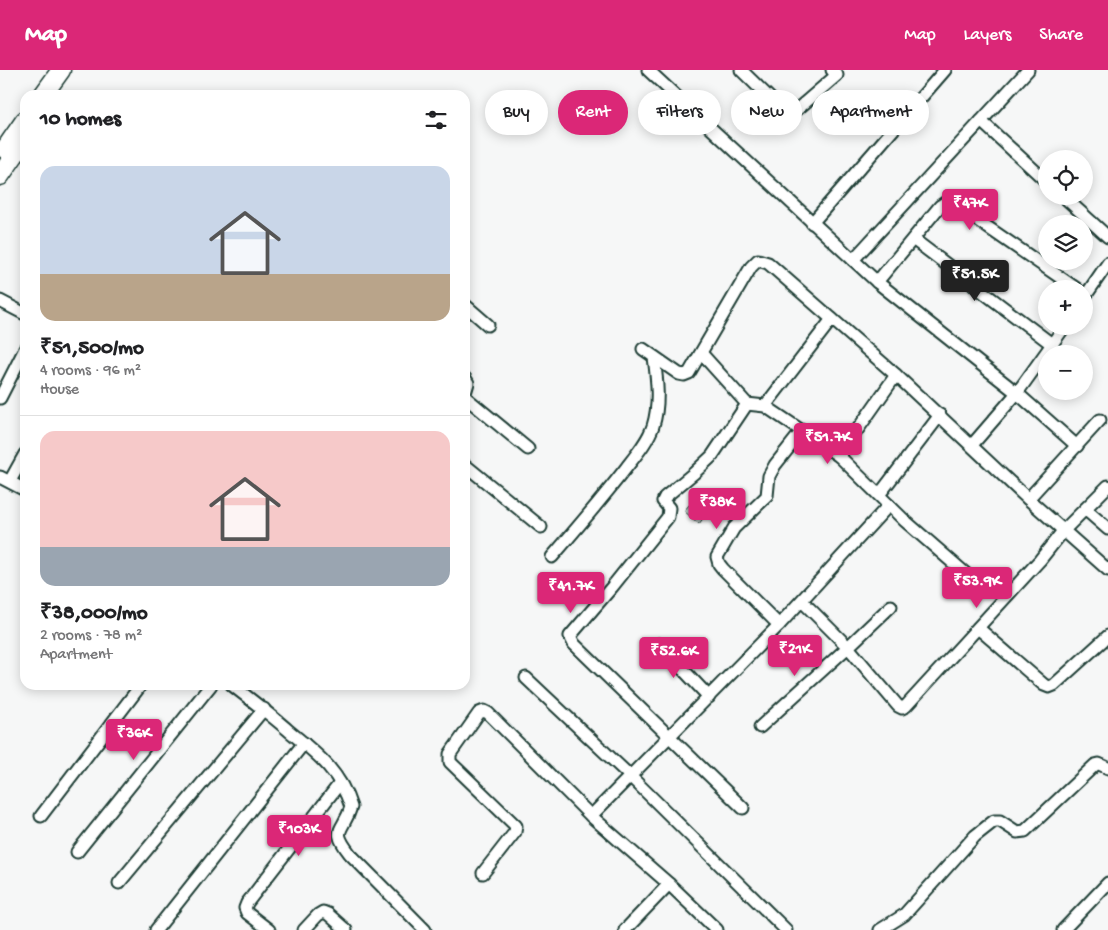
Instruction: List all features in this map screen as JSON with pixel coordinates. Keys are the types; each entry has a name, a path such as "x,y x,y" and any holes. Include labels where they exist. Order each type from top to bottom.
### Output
{"main road":[{"path":"46,90 60,70"},
{"path":"60,90 74,70"},
{"path":"0,156 20,127"},
{"path":"0,176 20,147"}],"street":[{"path":"741,70 784,112 789,114 793,113 837,72"},
{"path":"812,223 945,70"},
{"path":"853,260 1028,70"},
{"path":"656,73 812,223 877,282 1017,393 1077,446"},
{"path":"981,121 1038,174"},
{"path":"877,282 940,206 946,202 951,202 1063,280"},
{"path":"1073,205 1108,237"},
{"path":"913,239 1053,344"},
{"path":"643,350 679,374 689,373 751,267 758,260 768,263 896,375 1028,499 1108,570"},
{"path":"1093,281 1108,262"},
{"path":"0,301 20,311"},
{"path":"470,309 488,324"},
{"path":"765,406 832,319"},
{"path":"972,445 1017,393 1059,335"},
{"path":"701,353 747,404 765,406 839,456 966,574"},
{"path":"552,556 598,506 643,446 653,427 657,407 657,380 654,357"},
{"path":"0,398 20,359"},
{"path":"839,456 896,375"},
{"path":"470,401 528,449"},
{"path":"743,808 574,644 570,636 668,517 669,508 662,501 665,497 712,456 747,404"},
{"path":"879,495 940,416"},
{"path":"1028,499 1100,420"},
{"path":"779,625 723,569 717,557 722,545 734,528 767,496 769,476 775,465 802,431"},
{"path":"20,460 5,479 20,487"},
{"path":"470,469 541,527"},
{"path":"802,601 848,647 898,706 902,708 906,706 1040,560 1063,531 1108,486"},
{"path":"591,816 779,625 890,505"},
{"path":"1085,509 1108,529"},
{"path":"760,727 891,606"},
{"path":"978,628 1044,686 1054,685 1108,636"},
{"path":"659,644 709,697"},
{"path":"526,678 630,776 786,930"},
{"path":"41,816 137,690"},
{"path":"77,852 207,690"},
{"path":"238,690 316,752 340,783 346,792 351,807 338,835 340,840 350,854 418,928"},
{"path":"119,883 264,710"},
{"path":"483,873 515,832 516,826 450,762 450,754 479,713 484,711 488,712 591,816 669,884 717,930"},
{"path":"156,930 304,743"},
{"path":"880,930 904,915 975,836 994,820 1000,821 1017,832 1025,831 1087,770 1099,764 1108,768"},
{"path":"268,930 246,913 247,903 340,783"},
{"path":"1063,930 1108,883"},
{"path":"625,930 669,884"},
{"path":"304,930 323,912 328,914 346,930"}],"building":[{"path":"689,505 704,517 699,524 684,511"}]}
